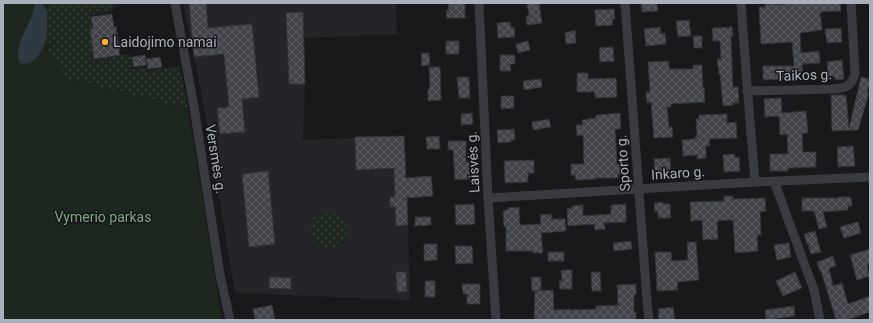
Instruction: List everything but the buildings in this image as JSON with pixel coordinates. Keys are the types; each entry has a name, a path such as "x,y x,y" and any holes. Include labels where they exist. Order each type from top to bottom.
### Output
{"street":[{"name":"Versmės g.","path":"175,3 194,107 220,275 230,320"},
{"name":"Laisvės g.","path":"479,3 488,198 496,320"},
{"name":"Sporto g.","path":"625,3 646,301 649,320"},
{"path":"741,3 755,182"},
{"name":"Taikos g.","path":"747,91 833,89 849,86 854,80 855,74 851,3"},
{"name":"Inkaro g.","path":"488,198 755,182 870,177"},
{"path":"774,181 814,290 820,320"}],"shaded area":[{"path":"35,3 41,3 47,10 47,35 44,46 38,56 30,63 20,63 18,57 19,45 30,21"},
{"path":"183,3 396,3 397,34 304,38 305,84 303,140 404,136 410,300 235,293 205,111"}],"green space":[{"name":"Vymerio parkas","path":"4,3 47,3 48,24 46,39 48,47 50,53 66,78 188,109 222,320 3,320"},
{"path":"47,3 120,3 111,12 91,15 93,29 90,30 94,59 131,54 133,69 146,67 147,71 180,66 188,109 66,78 50,53 48,47 46,39 48,24"},
{"path":"329,211 339,214 345,220 348,230 345,240 339,246 329,249 319,246 313,240 310,230 313,220 319,214"}],"place":[{"name":"Laidojimo namai","path":"105,42"}]}
